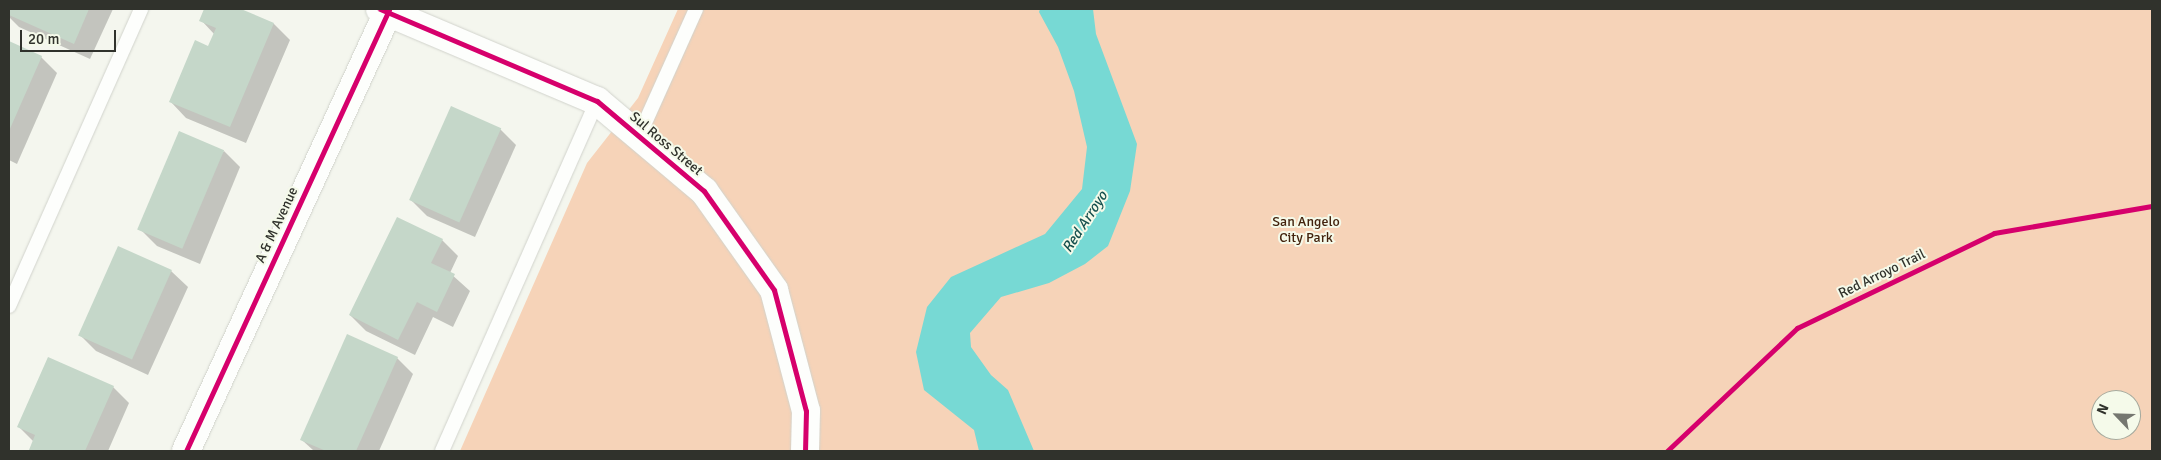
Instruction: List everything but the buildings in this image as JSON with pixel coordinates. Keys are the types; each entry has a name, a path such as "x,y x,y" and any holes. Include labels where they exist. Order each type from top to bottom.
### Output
{"street":[{"name":"Sul Ross Street","path":"385,10 597,101 704,191 774,290 806,411 805,451"},
{"name":"A & M Avenue","path":"186,451 385,10"}],"lane":[{"path":"9,306 141,9"},
{"path":"639,136 696,9"},
{"path":"442,451 597,101"}],"green space":[{"name":"San Angelo City Park","path":"678,9 2152,9 2152,451 460,451 587,163 638,98"}],"water":[{"name":"Red Arroyo","path":"1040,9 1093,9 1096,34 1137,144 1130,191 1108,246 1085,264 1049,283 1001,297 970,333 971,347 991,375 1008,390 1034,451 979,451 974,430 924,390 916,352 927,307 951,277 1045,234 1082,189 1087,147 1074,91 1058,47 1039,12"}],"cycle path":[{"path":"380,9 597,101 704,191 774,290 806,411 805,451"},
{"path":"186,451 389,9"},
{"name":"Red Arroyo Trail","path":"1667,451 1797,328 1994,233 2152,206"}]}
